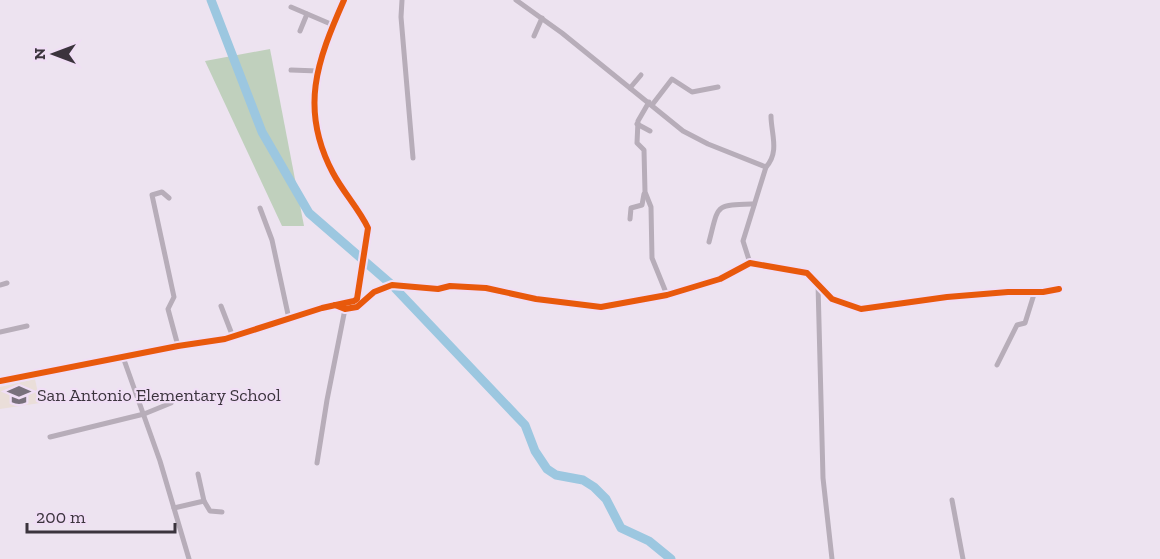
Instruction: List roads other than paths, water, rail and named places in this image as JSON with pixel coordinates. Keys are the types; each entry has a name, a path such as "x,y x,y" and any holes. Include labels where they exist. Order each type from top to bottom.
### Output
{"street":[{"path":"0,381 233,336 357,299 368,226 338,183 319,141 315,117 318,70 323,50 344,0"},
{"path":"402,0 401,17 413,158"},
{"path":"516,0 579,46 683,131 708,144 766,167"},
{"path":"291,7 333,25"},
{"path":"300,31 307,14"},
{"path":"534,36 542,18"},
{"path":"579,46 585,40"},
{"path":"291,70 318,70"},
{"path":"630,88 641,75"},
{"path":"630,219 632,208 642,205 645,192 644,150 637,144 637,124 650,104 672,79 690,92 718,87"},
{"path":"750,264 743,241 766,167 771,160 775,139 771,130 771,116"},
{"path":"637,124 650,131"},
{"path":"169,198 162,192 152,195 174,297 168,309 178,346"},
{"path":"645,192 651,207 652,258 667,295"},
{"path":"709,242 717,213 721,207 754,204"},
{"path":"260,208 276,257 289,319"},
{"path":"335,305 345,309 357,307 374,292 392,285 486,288 536,299 601,307 667,295 720,279 750,264 807,273 832,299 861,309 947,297 1059,289"},
{"path":"0,285 7,283"},
{"path":"818,284 817,331 822,478 832,559"},
{"path":"997,365 1017,325 1025,322 1035,291"},
{"path":"221,306 233,336"},
{"path":"317,463 345,309"},
{"path":"0,332 27,326"},
{"path":"123,357 144,414 189,559"},
{"path":"50,437 144,414 171,403"},
{"path":"198,474 204,501 210,511 222,512"},
{"path":"952,500 963,559"},
{"path":"174,508 204,501"}],"waterway":[{"path":"211,0 262,132 309,213 392,285 525,425 535,451 547,469 556,475 583,480 594,487 606,499 621,528 649,541 671,559"}],"place":[{"name":"San Antonio Elementary School","path":"19,395"}]}
